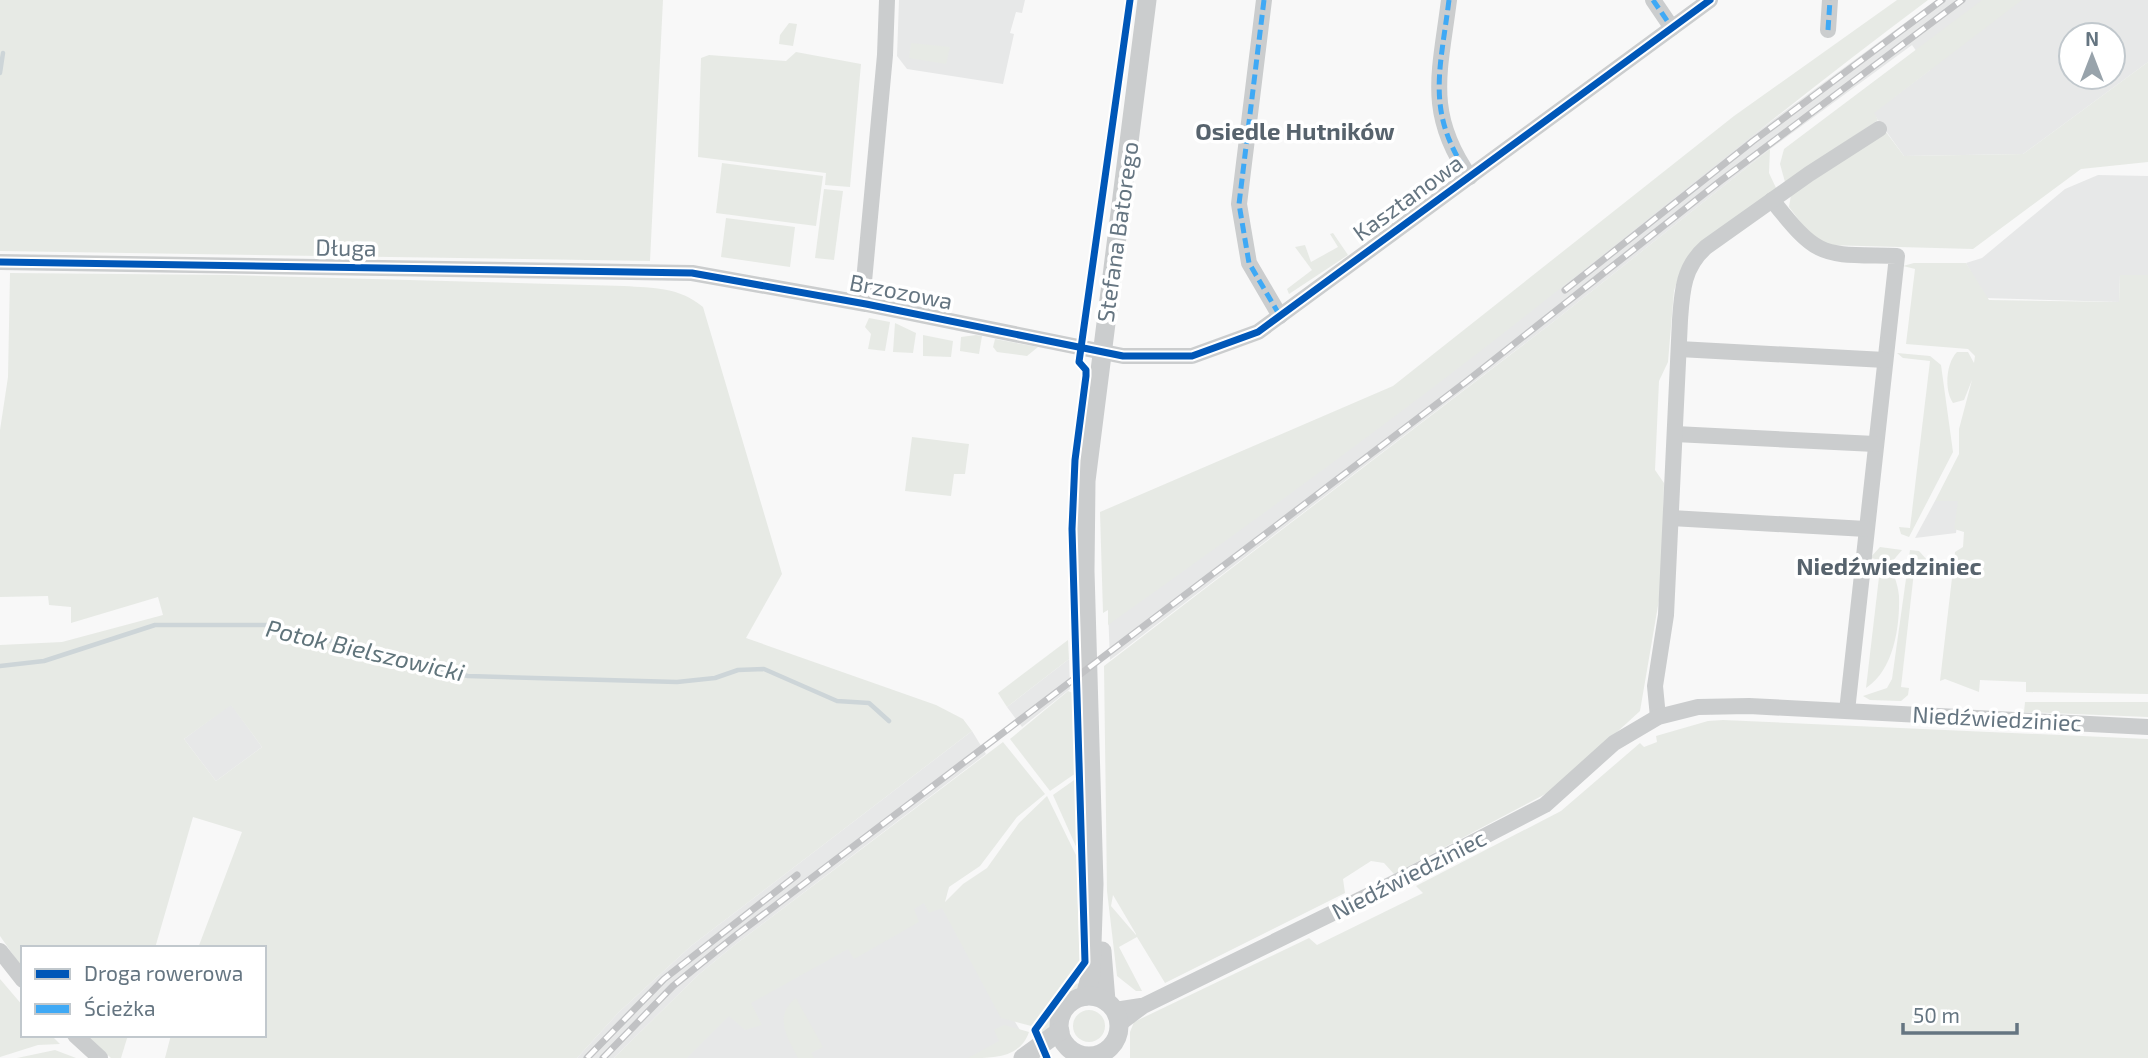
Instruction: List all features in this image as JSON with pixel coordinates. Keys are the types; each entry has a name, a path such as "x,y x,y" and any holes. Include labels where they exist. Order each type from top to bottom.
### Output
{"street":[{"name":"Brzozowa","path":"862,303 883,79 887,0"},
{"name":"Stefana Batorego","path":"1085,996 1091,974 1094,884 1084,508 1147,0"},
{"path":"1264,0 1240,204 1249,263 1280,316"},
{"path":"1449,0 1438,101 1446,137 1470,177"},
{"path":"1653,0 1671,28"},
{"name":"Kasztanowa","path":"1101,354 1192,356 1245,338 1280,316 1710,0"},
{"path":"1828,30 1830,0"},
{"path":"1658,717 1654,686 1666,615 1681,296 1685,276 1693,261 1706,247 1880,129"},
{"path":"1772,200 1813,247 1838,254 1897,256 1847,711"},
{"name":"Długa","path":"0,262 692,274"},
{"name":"Brzozowa","path":"692,274 862,303 1101,354"},
{"path":"1679,349 1885,360"},
{"path":"1675,434 1875,444"},
{"path":"1671,518 1866,529"},
{"name":"Niedźwiedziniec","path":"1114,1012 1143,1006 1536,810 1559,795 1614,743 1658,717 1698,707 1724,705 2148,727"},
{"name":"Stefana Batorego","path":"1094,884 1114,1012"},
{"path":"0,951 21,977"},
{"path":"1085,996 1114,1012 1113,1052 1079,1056 1064,1042 1060,1031 1060,1018 1068,1004 1085,996"},
{"path":"1023,1058 1060,1031"},
{"path":"77,1037 100,1058"}],"shaded area":[{"path":"0,0 663,0 650,261 0,251"},
{"path":"899,0 1025,0 1022,13 1016,12 1010,33 1014,34 1003,84 907,69 897,56"},
{"path":"1897,0 1928,0 1440,382 1108,625 1108,610 1103,613 1100,512 1393,386 1734,116"},
{"path":"1936,0 2148,0 2148,62 2127,77 2127,21 2057,21 2057,91 2109,91 2023,154 1904,156 1873,113 1930,70 1912,45 1770,149 1553,322 1110,660 1108,609"},
{"path":"1982,0 2022,0 1874,113 1878,120 1785,182 1780,164 1784,149"},
{"path":"789,23 797,24 793,46 779,44 780,35"},
{"path":"911,43 950,47 946,64 909,58"},
{"path":"796,52 861,64 850,187 825,185 826,173 698,157 701,58 709,55 786,61"},
{"path":"2148,62 2148,162 2081,169 1973,249 1825,245 1812,237 1789,207 1791,195 1886,132 1904,156 2023,154 2109,91 2127,91 2127,77"},
{"path":"1770,149 1769,173 1777,190 1681,269 1674,291 1668,362 1659,381 1655,470 1664,483 1661,588 1640,711 1555,789 1394,874 1384,863 1371,861 1343,879 1345,893 1165,983 1137,937 1119,947 1142,991 1136,991 1117,976 1107,891 1104,666 1553,322","holes":["1113,895 1136,935 1111,906"]},
{"path":"722,163 823,176 816,226 716,213"},
{"path":"2098,175 2148,176 2148,275 2120,275 2119,302 1985,298 1966,263 1982,258 2065,189"},
{"path":"824,189 843,191 834,260 815,258"},
{"path":"726,218 795,227 790,267 721,257"},
{"path":"1333,233 1348,255 1289,294 1287,289 1312,270 1295,247 1305,245 1311,262 1338,247 1330,234"},
{"path":"1914,263 1966,263 1989,300 2119,302 2120,275 2148,275 2148,694 2026,692 2026,682 1980,680 1979,692 1945,679 1940,681 1955,552 1963,547 1964,532 1954,529 1958,501 1935,501 1959,454 1959,429 1972,380 1964,400 1953,403 1948,391 1948,377 1950,363 1957,352 1968,352 1974,363 1975,356 1968,349 1906,344 1915,269 1903,266"},
{"path":"10,273 230,275 624,286 675,292 703,307 782,574 746,638 936,705 963,719 972,731 691,946 619,1012 577,1058 165,1058 170,1037 266,1037 266,946 199,946 242,832 193,817 156,946 21,946 21,966 0,936 0,645 62,642 163,615 158,597 71,623 71,607 49,605 48,596 0,597 0,430 8,377","holes":["231,705 262,747 216,781 184,739"]},
{"path":"869,318 890,322 885,351 868,349 871,334 865,327"},
{"path":"895,323 916,333 913,353 893,352"},
{"path":"923,335 953,341 951,357 923,356"},
{"path":"982,336 979,354 960,351 961,337"},
{"path":"995,339 1038,347 1027,356 997,352 993,347"},
{"path":"1897,353 1930,356 1941,365 1953,452 1909,537 1901,534 1899,527 1910,528 1930,361 1903,358"},
{"path":"912,437 969,444 965,474 954,474 951,496 905,491"},
{"path":"1935,501 1960,501 1956,533 1915,538"},
{"path":"1880,547 1902,550 1891,563 1898,592 1898,620 1889,659 1883,670 1866,688 1881,560 1870,558"},
{"path":"1910,550 1919,551 1927,564 1915,563 1901,687 1909,688 1908,695 1901,701 1870,700 1863,696 1887,688 1892,679"},
{"path":"1068,640 1069,659 1007,707 998,693"},
{"path":"1069,659 1070,689 1022,727 1007,707"},
{"path":"1068,691 1073,693 1076,773 1050,791 1010,739"},
{"path":"2025,702 2148,702 2148,717 2024,712"},
{"path":"231,704 262,747 216,781 184,739"},
{"path":"1708,721 2148,739 2148,1058 1130,1058 1130,1032 1134,1022 1309,938 1317,945 1423,893 1416,886 1561,811 1640,743 1644,747 1657,742 1656,736"},
{"path":"972,731 986,754 732,947 698,975 614,1058 577,1058 619,1012 691,946"},
{"path":"1003,742 1045,794 1017,817 980,866 949,887 945,902 963,884 987,868 1019,823 1047,796 1076,855 1080,963 1035,1027 1001,1018 942,908 929,913 924,903 914,909 919,922 854,959 848,949 751,1003 762,1025 745,1030 729,1016 687,1058 614,1058 698,975 732,947"},
{"path":"1077,778 1078,851 1053,795"},
{"path":"911,850 1023,1035 977,1058 679,1058"},
{"path":"0,979 21,1004 21,1037 53,1037 60,1044 38,1045 0,1057"},
{"path":"1084,981 1060,1006 1048,1033 1041,1034 1042,1028 1074,985"},
{"path":"796,998 823,1047 811,1053 814,1058 798,1058 786,1035 785,1012"},
{"path":"1089,1010 1100,1015 1105,1026 1100,1037 1089,1042 1078,1037 1073,1026 1078,1015"},
{"path":"1004,1025 1029,1032 1025,1041 1013,1052 1005,1055 968,1058 999,1041 994,1030"},
{"path":"88,1037 127,1037 121,1058 111,1058"},
{"path":"55,1050 76,1058 17,1058"}],"waterway":[{"name":"Potok Bielszowicki","path":"0,73 3,53"},
{"name":"Potok Bielszowicki","path":"0,666 44,661 155,625 274,625 423,667 468,676 677,682 715,678 738,670 764,669 837,701 869,703 889,721"}],"railway":[{"path":"1565,290 1753,141 1942,0"},
{"path":"603,1058 673,986 735,936 1467,381 1719,182 1962,0"},
{"path":"587,1058 664,979 797,875"}],"marked path":[{"path":"1264,0 1239,204 1249,263 1280,316"},
{"path":"1449,0 1440,71 1441,112 1446,132 1470,177"},
{"path":"1653,0 1672,28"},
{"path":"1828,30 1830,0"}],"cycle path":[{"path":"1047,1058 1035,1030 1085,962 1072,529 1075,460 1086,376 1086,370 1079,362 1130,0"},
{"path":"0,262 692,273 866,304 1123,356 1192,356 1258,332 1710,0"}],"district":[{"name":"Osiedle Hutników","path":"1295,132"},
{"name":"Niedźwiedziniec","path":"1889,567"}]}
